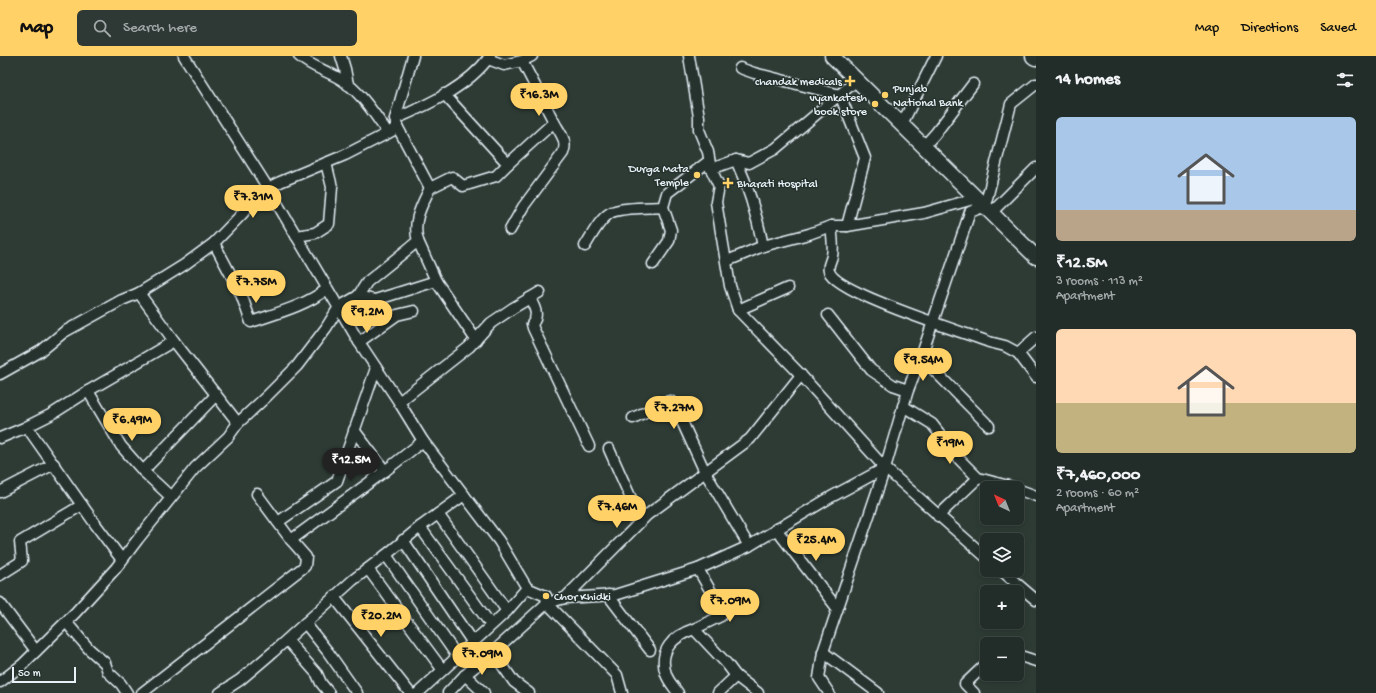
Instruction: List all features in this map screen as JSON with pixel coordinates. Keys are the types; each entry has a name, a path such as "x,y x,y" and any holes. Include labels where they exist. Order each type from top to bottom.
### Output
{"main road":[{"path":"832,56 1036,257"}],"street":[{"path":"184,56 268,188 359,342 423,441 499,541 527,588 546,596 547,603 617,675 622,693"},
{"path":"299,56 309,64 342,80 348,85 374,113 388,133"},
{"path":"341,56 348,85"},
{"path":"413,56 396,123 430,188"},
{"path":"0,374 40,351 64,332 122,300 139,293 184,265 214,243 243,213 255,197 268,188 345,155 388,133 396,123 428,105 461,83 482,67 489,58 504,65 522,61 532,56"},
{"path":"689,56 699,117 699,130 708,152 710,165 719,186 716,202 730,286 738,310 801,375 885,468 980,552"},
{"path":"902,124 936,56"},
{"path":"510,230 523,207 563,153 565,145 565,140 522,61"},
{"path":"740,68 840,95"},
{"path":"653,264 669,241 670,236 670,230 663,207 667,193 710,165 736,160 749,163 775,149 857,80"},
{"path":"924,146 936,134 973,84"},
{"path":"984,206 1011,104 1036,84"},
{"path":"444,94 508,164"},
{"path":"840,95 865,158 847,226"},
{"path":"476,340 436,281 415,233 417,215 430,188 452,177 463,186 496,176 554,122"},
{"path":"736,160 746,183 758,219 763,246"},
{"path":"296,236 315,233 328,224 332,187 326,163"},
{"path":"829,693 819,678 823,652 885,468 908,390 922,357 970,212 984,206 1036,168"},
{"path":"727,261 763,246 809,234 831,226 847,226 924,212 984,206"},
{"path":"586,246 603,220 611,213 619,210 663,207"},
{"path":"831,226 832,255 828,268 830,274 836,280 866,298 989,342 1005,346 1018,353 1036,377"},
{"path":"0,682 22,665 66,622 116,568 195,468 228,437 238,423 297,366 326,328 338,307 358,296 367,282 418,241"},
{"path":"214,243 241,294 251,322 294,307 327,289"},
{"path":"358,296 375,300 436,281"},
{"path":"738,310 788,288"},
{"path":"399,402 469,347 491,323 540,292"},
{"path":"139,293 174,341 238,423"},
{"path":"530,298 537,315 532,324 533,328 589,446"},
{"path":"359,342 393,317 401,313 414,311"},
{"path":"828,315 871,370 893,385 908,390"},
{"path":"1018,353 1036,337"},
{"path":"0,438 52,414 88,391 174,341"},
{"path":"922,357 989,426"},
{"path":"278,522 337,481 376,368"},
{"path":"565,598 646,515 750,439 801,375"},
{"path":"88,391 121,446 143,471 171,497"},
{"path":"143,471 216,395"},
{"path":"632,418 666,402 672,402 705,472 748,546"},
{"path":"903,406 932,424 960,460 978,478 989,481"},
{"path":"27,426 122,560"},
{"path":"354,430 385,471"},
{"path":"292,540 423,441"},
{"path":"609,449 641,521"},
{"path":"0,492 54,464"},
{"path":"448,693 465,675 547,603 565,598 614,595 698,569 748,546 831,497 885,468"},
{"path":"938,516 978,478"},
{"path":"1024,491 1036,496"},
{"path":"142,693 305,566 306,557 257,494"},
{"path":"220,693 240,680 334,597 403,540 464,495"},
{"path":"0,575 22,561 20,542 82,505"},
{"path":"438,514 507,611"},
{"path":"420,527 491,625"},
{"path":"776,529 837,608"},
{"path":"403,540 473,643"},
{"path":"386,555 456,656"},
{"path":"368,569 442,669"},
{"path":"678,693 666,675 664,657 667,648 684,632 694,629 721,616 725,609 710,590 698,569"},
{"path":"1009,577 1036,600"},
{"path":"418,693 456,656 473,643 507,611 527,588"},
{"path":"608,595 650,650"},
{"path":"334,597 410,693"},
{"path":"0,603 36,651"},
{"path":"66,622 89,649 104,662 108,672 121,684 127,693"},
{"path":"305,623 357,693"},
{"path":"694,629 727,664 736,676 758,693"},
{"path":"287,640 317,674 320,683 329,693"},
{"path":"493,652 514,682 529,693"},
{"path":"823,652 878,693"},
{"path":"1024,657 1036,661"},
{"path":"974,693 965,684 980,670"},
{"path":"465,675 484,693"},
{"path":"718,693 736,676"}],"place":[{"name":"chandak medicals","path":"850,81"},
{"name":"Punjab National Bank","path":"885,95"},
{"name":"vyankatesh book store","path":"875,104"},
{"name":"Durga Mata Temple","path":"697,175"},
{"name":"Bharati Hospital","path":"728,183"},
{"name":"Chor Khidki","path":"546,596"}]}
